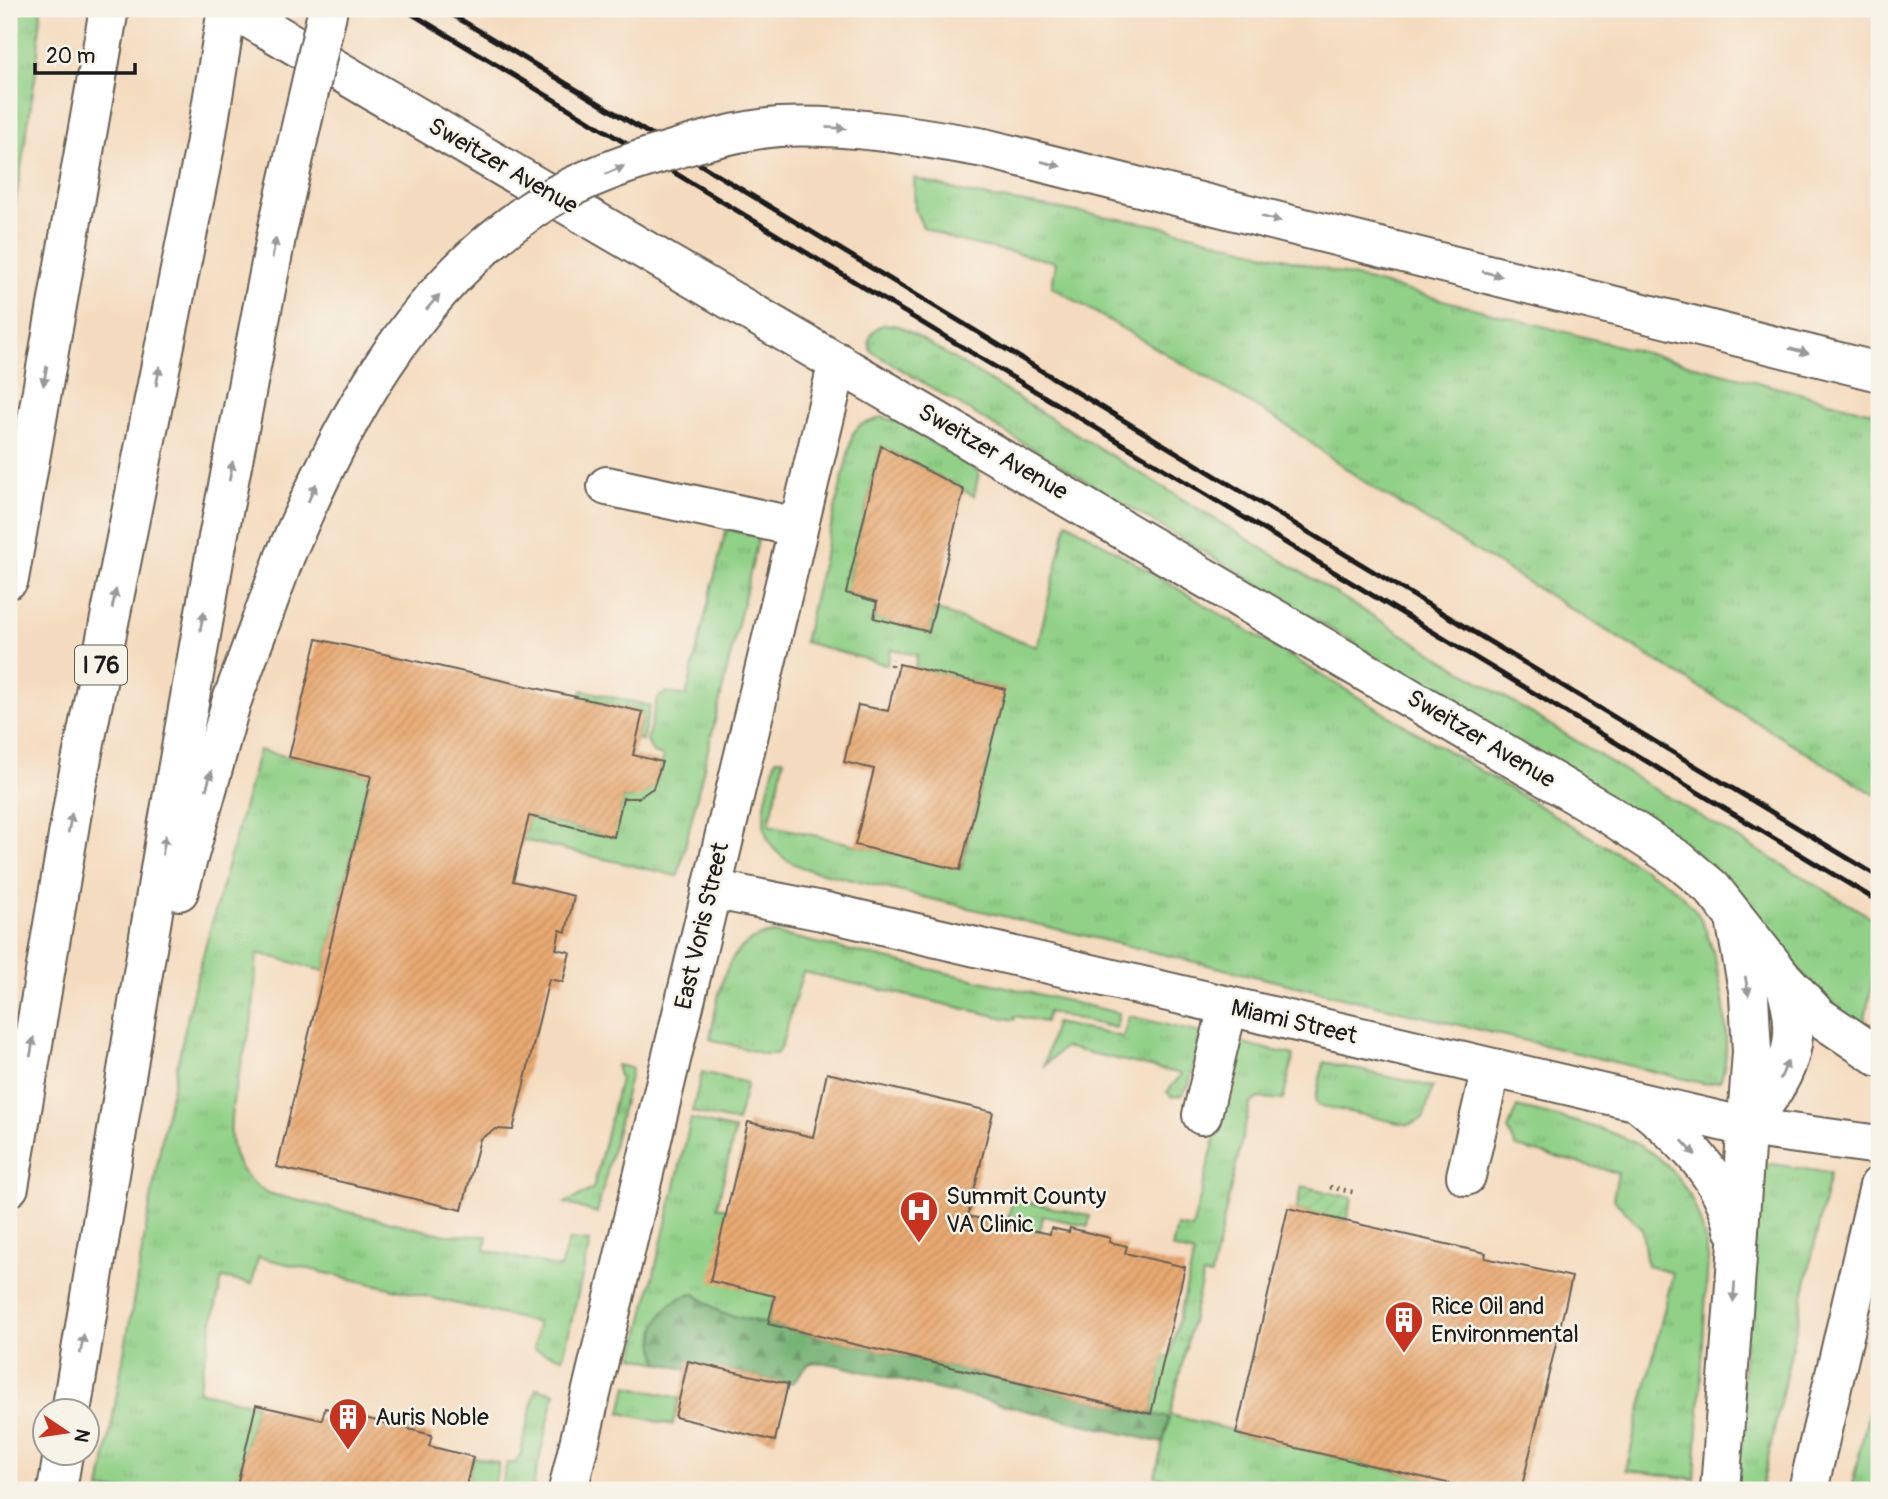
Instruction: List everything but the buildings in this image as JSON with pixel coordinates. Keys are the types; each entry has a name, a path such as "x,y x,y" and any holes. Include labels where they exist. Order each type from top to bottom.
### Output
{"main road":[{"path":"89,95 93,9"},
{"path":"9,579 57,309 89,95 110,9"},
{"name":"I 76","path":"9,1187 77,782 205,146 227,9"},
{"name":"Sweitzer Avenue","path":"233,9 1610,815 1680,861 1712,888 1734,919 1818,1016 1879,1057"},
{"path":"73,1398 164,845 218,538 278,227 328,9"},
{"path":"107,1203 194,830 247,654 285,556 328,458 355,406 394,348 487,244 532,209 639,160 707,140 777,128 833,127 874,131 985,148 1879,372"},
{"name":"East Voris Street","path":"568,1490 838,362"},
{"path":"607,486 797,527"},
{"name":"Miami Street","path":"711,889 822,911 1746,1127 1879,1145"},
{"name":"Sweitzer Avenue","path":"1734,919 1749,1006 1752,1052 1738,1249"},
{"path":"1746,1127 1770,1098 1786,1070 1794,1042 1794,1015 1783,978"},
{"path":"1202,1115 1228,1006"},
{"path":"1465,1176 1490,1068"},
{"path":"1638,1102 1669,1128 1703,1164 1721,1190 1731,1213 1738,1249 1720,1490"},
{"path":"1811,1476 1879,1186"},
{"path":"57,1490 61,1468"}],"path":[{"path":"891,666 892,659"},
{"path":"1330,1187 1357,1193"}],"green space":[{"path":"9,9 41,9 37,66 9,245"},
{"path":"914,178 966,193 1156,225 1879,414 1879,797 1370,486 1285,424 1052,287 1056,262 954,240 923,227 915,210"},
{"path":"885,324 899,326 920,338 1656,790 1879,922 1879,951 1862,1033 1780,951 1354,643 871,351 869,342 872,334"},
{"path":"882,417 898,422 979,472 974,496 881,446 846,593 877,602 874,618 929,632 935,609 1037,647 1067,522 1672,886 1698,914 1718,972 1726,1045 1720,1081 1706,1084 810,870 790,862 776,852 768,840 764,811 776,759 784,759 769,825 961,869 1004,689 915,668 917,655 891,649 887,665 804,642 853,433 860,425"},
{"path":"726,529 759,536 678,876 523,840 529,816 613,837 623,798 641,796 652,787 663,756 653,753 647,741 657,699 666,692 686,696"},
{"path":"582,690 650,706 642,740 637,739 643,712 580,698"},
{"path":"259,750 371,776 324,971 257,954 251,1024 234,1093 231,1118 231,1141 237,1162 250,1180 271,1194 446,1235 487,1236 485,1250 560,1268 569,1240 590,1242 563,1358 534,1349 538,1323 258,1257 252,1284 222,1278 198,1391 256,1405 236,1490 100,1490 164,1126 193,992"},
{"path":"774,933 1119,1013 1116,1028 1048,1012 1045,1022 1015,1016 1014,1020 803,972 781,1047 776,1054 764,1054 710,1039 720,989 733,958 743,946 756,938"},
{"path":"1129,1016 1201,1033 1189,1085 1182,1095 1172,1097 1167,1092 1182,1074 1064,1047 1044,1066 1055,1023 1123,1037"},
{"path":"1239,1043 1294,1055 1283,1100 1259,1098 1250,1104 1211,1276 1203,1275 1170,1415 1236,1431 1236,1434 1477,1490 1220,1490 1155,1476 1169,1419 1151,1414 1164,1356 1170,1357 1194,1254 1172,1248 1177,1226 1192,1229"},
{"path":"1324,1062 1433,1087 1423,1119 1408,1125 1317,1105 1315,1100"},
{"path":"616,1065 632,1068 597,1213 565,1203 593,1189 620,1080"},
{"path":"702,1072 747,1083 737,1122 692,1112"},
{"path":"1517,1107 1586,1125 1643,1148 1666,1165 1685,1188 1699,1219 1708,1258 1695,1479 1626,1470 1673,1273 1647,1266 1642,1229 1613,1199 1618,1173 1516,1147 1508,1129"},
{"path":"691,1119 735,1130 717,1207 727,1209 775,1296 768,1324 721,1313 695,1294 656,1354 660,1363 634,1357"},
{"path":"1767,1163 1830,1173 1761,1490 1734,1490 1759,1171"},
{"path":"1302,1186 1352,1198 1346,1221 1296,1210"},
{"path":"1013,1199 1090,1216 1088,1226 1043,1216 1039,1232 1023,1228 1024,1222 1008,1218"},
{"path":"695,1294 721,1313 1169,1418 1163,1443 832,1364 808,1364 794,1382 788,1384 689,1362 687,1369 660,1363 654,1341 660,1319 674,1302"},
{"path":"1879,1366 1879,1490 1851,1490"},
{"path":"627,1386 679,1398 673,1425 621,1413"},
{"path":"536,1388 555,1393 532,1490 500,1490 507,1463 515,1463 520,1456"},
{"path":"473,1457 499,1463 493,1490 465,1490"}],"railway":[{"path":"404,9 1879,902"},
{"path":"443,9 1879,877"}],"place":[{"name":"Summit County VA Clinic","path":"919,1244"},
{"name":"Rice Oil and Environmental","path":"1404,1354"},
{"name":"Auris Noble","path":"348,1451"}]}
